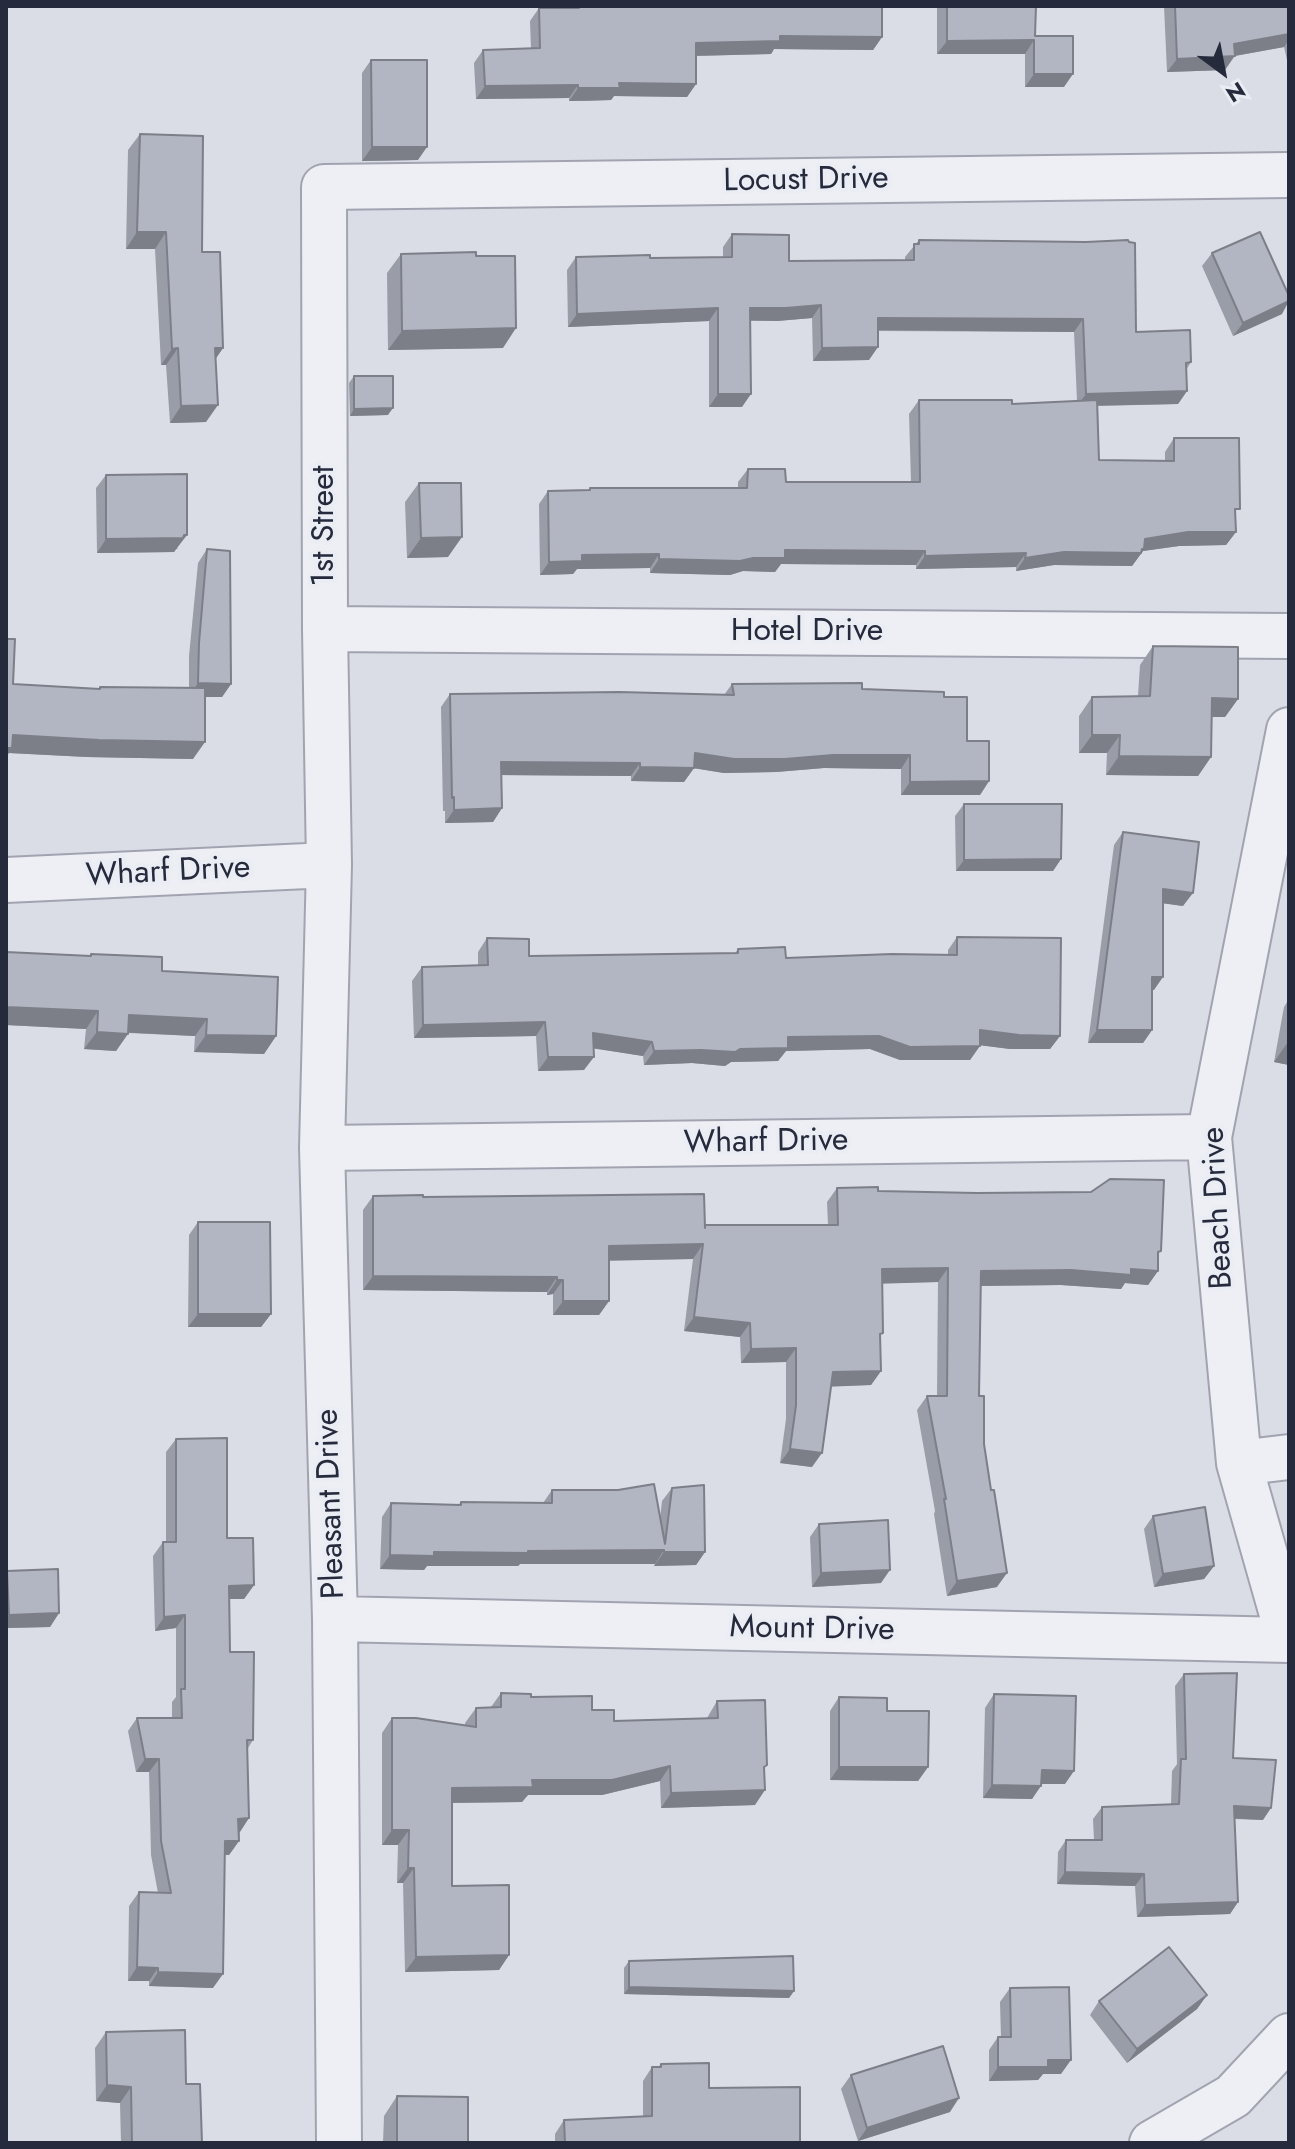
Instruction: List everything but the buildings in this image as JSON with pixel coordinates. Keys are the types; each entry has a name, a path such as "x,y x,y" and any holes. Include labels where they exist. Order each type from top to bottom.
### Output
{"street":[{"name":"Locust Drive","path":"324,187 1289,175"},
{"name":"1st Street","path":"324,187 329,865"},
{"name":"Hotel Drive","path":"325,629 1289,636"},
{"name":"Beach Drive","path":"1289,730 1209,1137 1239,1463 1289,1640"},
{"name":"Wharf Drive","path":"6,880 329,865"},
{"name":"Pleasant Drive","path":"329,865 322,1148 335,1619 339,2143"},
{"name":"Wharf Drive","path":"322,1148 1209,1137"},
{"path":"1239,1463 1289,1457"},
{"name":"Mount Drive","path":"335,1619 1289,1640"},
{"path":"1152,2143 1233,2096 1289,2036"}]}
